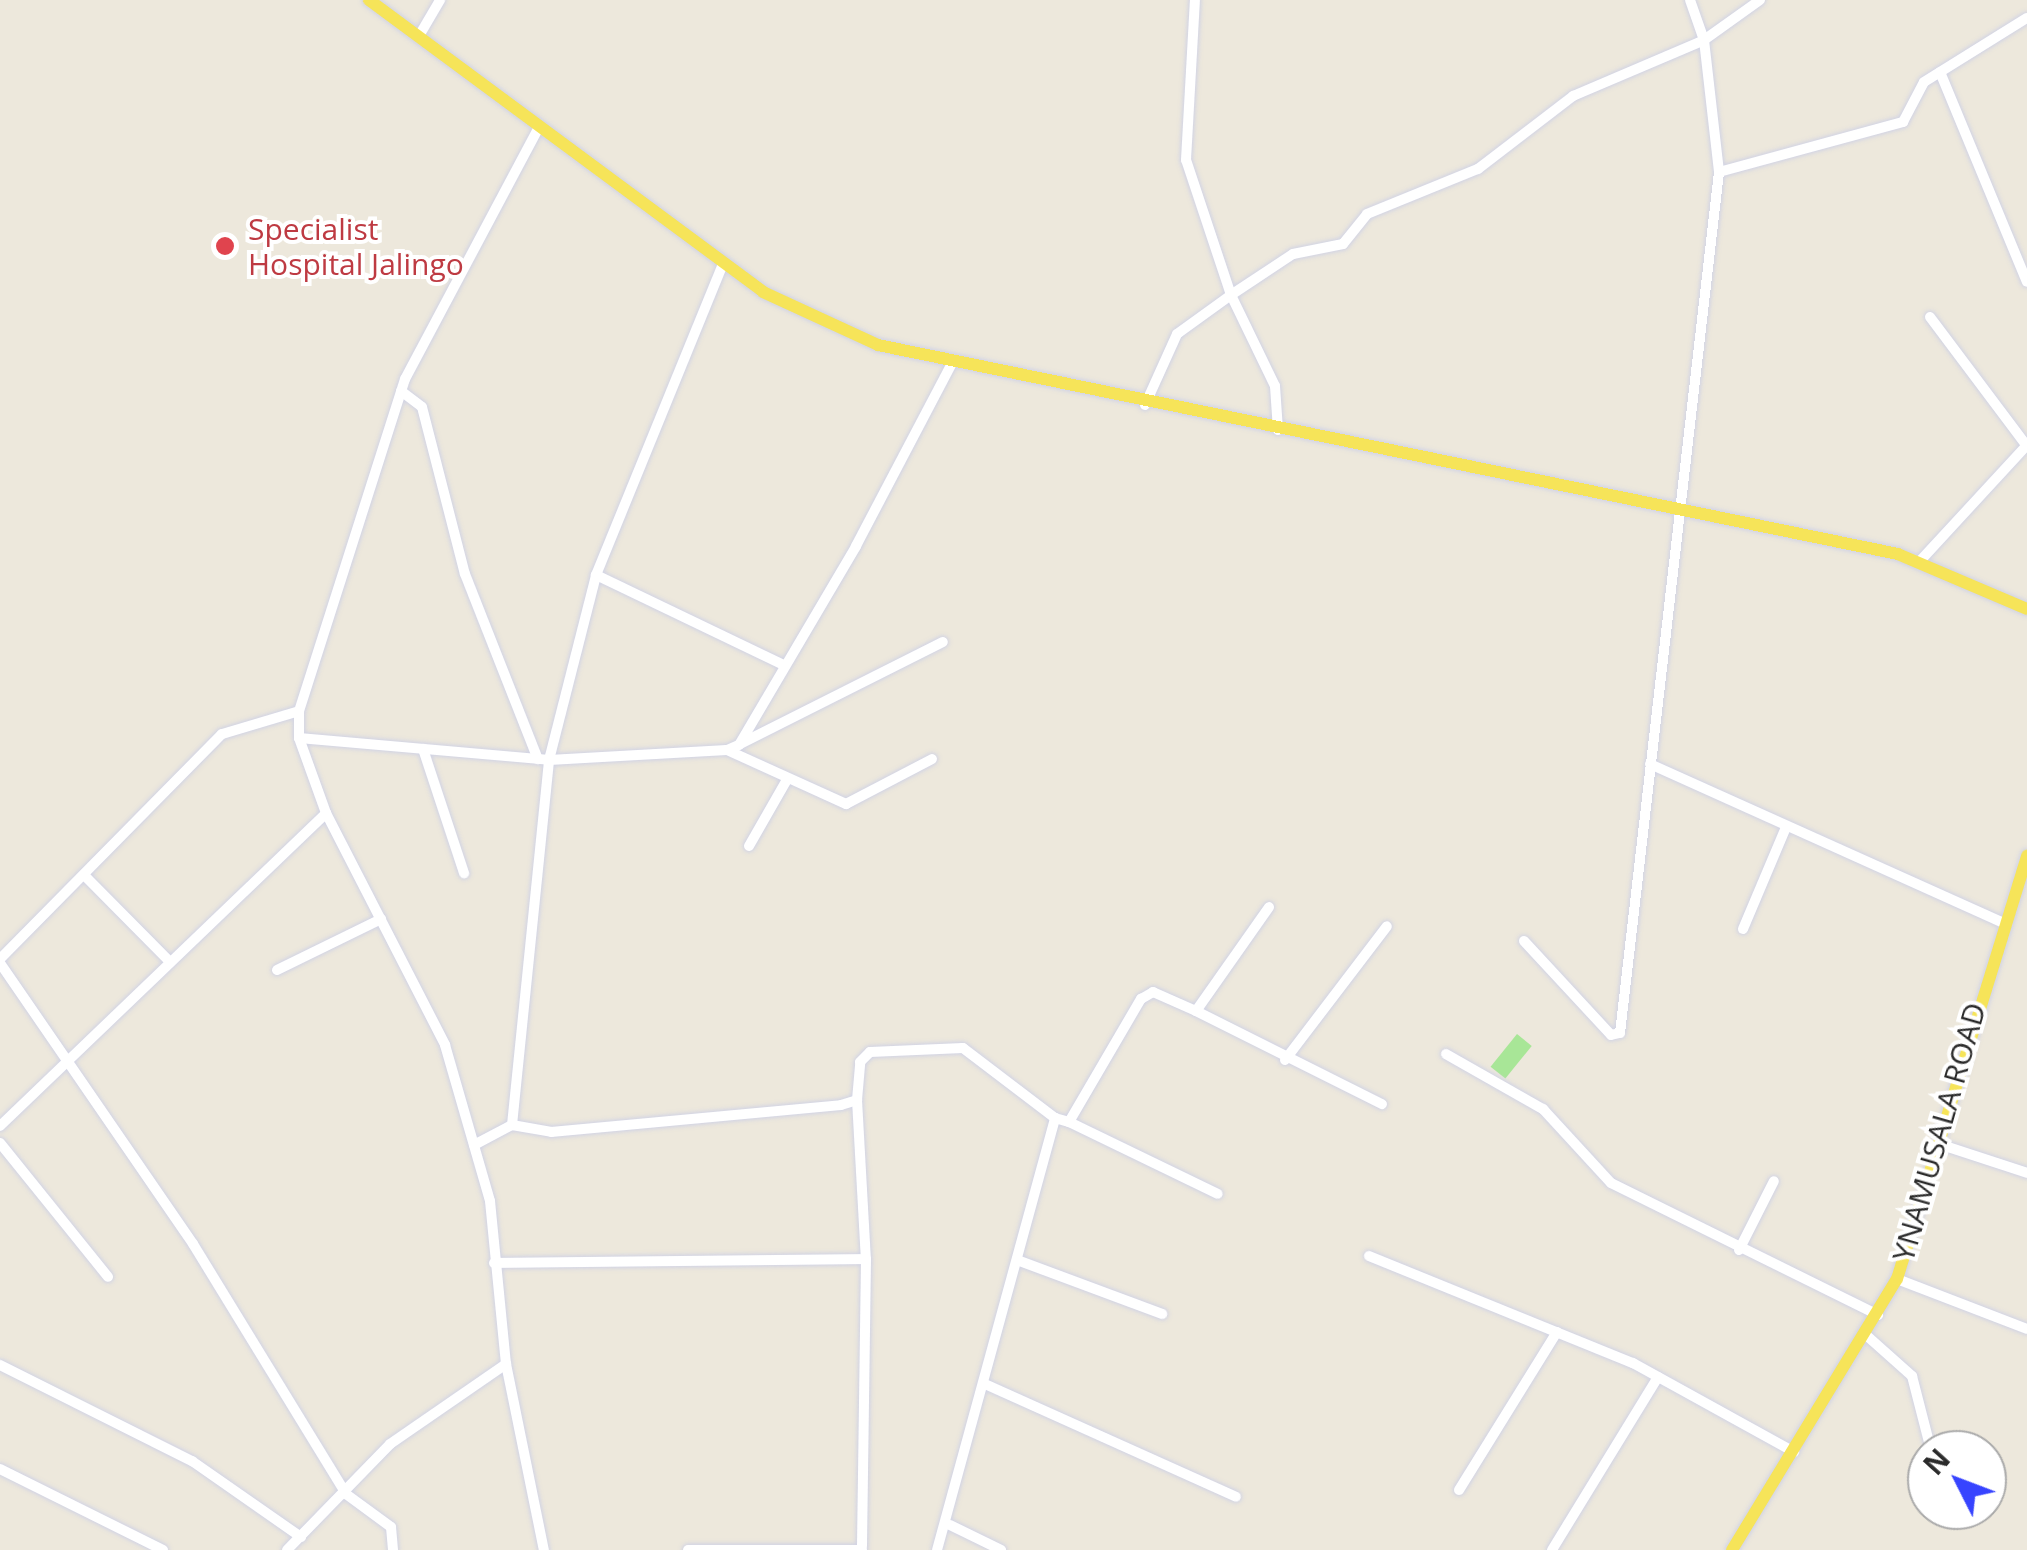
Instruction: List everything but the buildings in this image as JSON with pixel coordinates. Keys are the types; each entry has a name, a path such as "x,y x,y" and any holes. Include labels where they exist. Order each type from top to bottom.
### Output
{"main road":[{"path":"368,0 723,264 844,333 951,365 1920,561 2027,609"},
{"name":"YNAMUSALA ROAD","path":"1732,1550 1878,1316 1897,1278 2001,922 2027,856"}],"street":[{"path":"418,36 440,0"},
{"path":"1195,0 1186,160 1231,295 1276,386 1278,431"},
{"path":"1524,940 1611,1035 1620,1033 1719,172 1704,40 1690,0"},
{"path":"1145,405 1177,334 1293,254 1343,244 1367,214 1478,169 1573,96 1704,40 1760,0"},
{"path":"1719,172 1873,137 1903,122 1924,82 2027,18"},
{"path":"1940,72 2027,282"},
{"path":"539,127 402,390 300,711 299,738 326,813 445,1045 474,1144 506,1364 544,1550"},
{"path":"512,1125 543,760 596,575 723,264"},
{"path":"1920,561 2027,446 1930,316"},
{"path":"733,747 951,365"},
{"path":"402,390 422,407 465,574 543,760"},
{"path":"596,575 782,664"},
{"path":"299,738 543,760 733,747 943,642"},
{"path":"300,711 222,734 0,961 346,1494 391,1527 393,1550"},
{"path":"733,747 846,804 932,758"},
{"path":"423,749 464,873"},
{"path":"1650,764 2001,922"},
{"path":"749,846 788,778"},
{"path":"0,1126 326,813"},
{"path":"1744,929 1786,827"},
{"path":"84,875 170,961"},
{"path":"1196,1011 1269,907"},
{"path":"277,970 380,919"},
{"path":"1285,1060 1386,926"},
{"path":"1070,1122 1141,999 1153,992 1285,1060 1382,1104"},
{"path":"688,1550 862,1548 866,1259 857,1100 860,1062 870,1052 963,1048 981,1053 1055,1118 1218,1194"},
{"path":"1446,1054 1543,1109 1611,1182 1739,1250 1878,1316"},
{"path":"474,1144 512,1125 551,1132 857,1100"},
{"path":"937,1550 950,1525 1055,1118"},
{"path":"0,1144 108,1277"},
{"path":"1939,1144 2027,1174"},
{"path":"1739,1250 1774,1181"},
{"path":"1369,1256 1658,1377 1794,1452"},
{"path":"494,1263 866,1259"},
{"path":"1017,1260 1162,1314"},
{"path":"1897,1278 2027,1329"},
{"path":"1459,1490 1557,1332"},
{"path":"1866,1335 1912,1376 1926,1430"},
{"path":"286,1550 430,1411 506,1364"},
{"path":"0,1365 203,1467 300,1536"},
{"path":"1552,1550 1658,1377"},
{"path":"986,1384 1236,1497"},
{"path":"0,1469 163,1550"},
{"path":"950,1525 1001,1550"}],"green space":[{"path":"1517,1034 1532,1046 1505,1079 1491,1067"}],"place":[{"name":"Specialist Hospital Jalingo","path":"225,246"}]}
